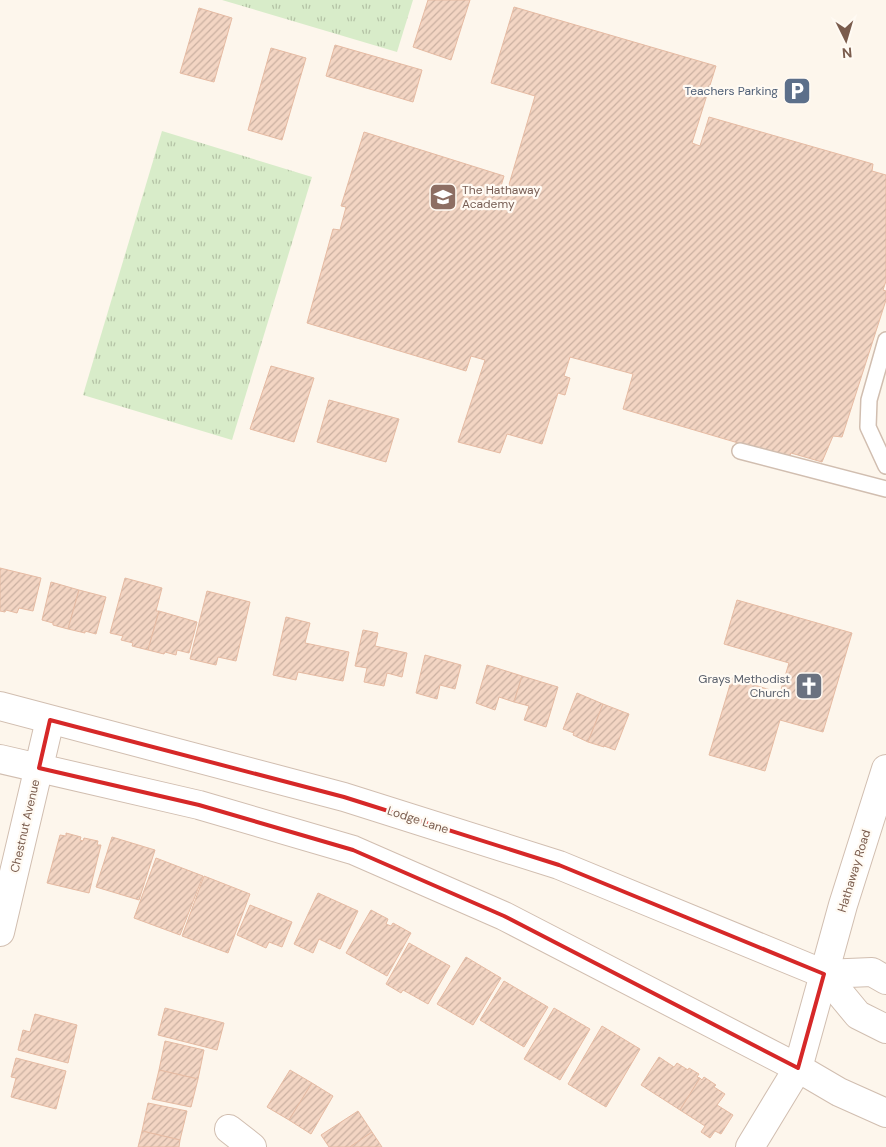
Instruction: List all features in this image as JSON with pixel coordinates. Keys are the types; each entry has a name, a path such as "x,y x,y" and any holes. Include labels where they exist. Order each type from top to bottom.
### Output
{"street":[{"name":"Lodge Lane","path":"0,706 344,797 559,865 824,974 872,972 886,980"},
{"name":"Chestnut Avenue","path":"0,932 50,720"},
{"path":"0,759 199,805 353,850 504,916 798,1068 839,1092 886,1113"},
{"name":"Hathaway Road","path":"750,1147 798,1068 843,905 886,769"},
{"name":"Lodge Lane","path":"824,974 858,1015 886,1029"},
{"path":"229,1129 252,1147"}],"lane":[{"path":"886,340 869,400 868,427 886,466"},
{"path":"740,450 886,489"}],"highlighted area":[{"path":"50,720 344,797 559,865 824,974 798,1068 504,916 353,850 199,805 39,768"}],"green space":[{"path":"222,0 413,0 397,52"},
{"path":"162,131 312,177 232,440 83,395"}],"building":[{"path":"428,0 470,0 451,60 413,47"},
{"path":"514,7 716,66 692,143 700,146 709,117 873,164 872,171 886,175 886,281 883,290 886,291 886,300 842,437 833,436 822,462 791,453 789,458 623,409 633,374 570,357 564,376 570,378 565,395 558,393 542,444 507,434 500,453 458,442 485,360 471,356 466,371 307,323 333,229 340,230 346,207 341,206 364,132 504,176 501,186 508,188 535,96 491,83"},
{"path":"199,8 232,18 214,82 180,73"},
{"path":"335,45 422,70 413,102 326,76"},
{"path":"271,48 306,58 282,140 248,130"},
{"path":"271,366 314,378 294,442 250,429"},
{"path":"329,400 399,419 386,462 317,442"},
{"path":"0,568 41,578 33,611 19,608 17,613 6,610 5,612 0,611"},
{"path":"125,578 162,588 156,611 159,611 148,650 132,646 133,643 121,640 123,636 110,633"},
{"path":"51,582 79,590 68,629 42,620"},
{"path":"79,590 106,597 96,634 68,629"},
{"path":"207,591 250,602 236,661 218,657 216,665 190,659"},
{"name":"Grays Methodist Church","path":"737,600 852,633 823,732 780,720 765,771 709,755 732,678 780,693 789,663 724,644"},
{"path":"159,611 197,622 189,653 177,650 176,655 148,650"},
{"path":"286,617 310,623 305,643 349,652 343,681 298,672 296,680 273,675"},
{"path":"363,630 378,633 375,646 407,653 402,677 387,673 384,686 364,682 367,668 355,666"},
{"path":"425,655 461,665 455,689 440,685 437,699 416,693"},
{"path":"487,665 522,676 514,702 499,697 495,710 476,703"},
{"path":"522,676 558,687 546,727 524,720 529,706 514,702"},
{"path":"577,693 603,704 588,742 573,735 574,733 563,729"},
{"path":"603,704 629,714 615,750 588,742"},
{"path":"66,833 81,837 80,840 83,841 84,838 98,841 97,845 101,845 89,893 47,883 60,835 66,836"},
{"path":"112,837 155,850 139,900 96,887"},
{"path":"156,858 203,876 180,935 134,918"},
{"path":"204,876 250,894 228,953 182,936"},
{"path":"318,893 358,911 340,949 319,939 313,953 294,944"},
{"path":"250,905 292,922 282,947 269,942 266,948 237,935"},
{"path":"371,910 388,919 386,924 391,926 393,923 411,933 387,976 346,953"},
{"path":"409,943 450,966 428,1004 403,990 401,993 386,984"},
{"path":"466,957 501,978 473,1025 437,1004"},
{"path":"504,981 548,1007 524,1047 480,1020"},
{"path":"165,1008 224,1023 217,1050 158,1035"},
{"path":"554,1008 590,1029 560,1080 524,1059"},
{"path":"35,1014 77,1025 68,1063 18,1050 23,1030 30,1032"},
{"path":"602,1026 640,1049 606,1107 568,1084"},
{"path":"165,1041 204,1050 198,1079 159,1070"},
{"path":"659,1057 674,1067 677,1063 699,1074 697,1077 700,1078 680,1110 641,1085"},
{"path":"16,1058 66,1071 56,1109 11,1097 16,1078 11,1077"},
{"path":"159,1070 198,1079 191,1107 152,1099"},
{"path":"290,1070 312,1083 289,1120 267,1107"},
{"path":"704,1077 725,1094 717,1105 733,1115 721,1134 715,1131 710,1138 701,1132 705,1126 680,1110 700,1078 702,1080"},
{"path":"312,1083 333,1096 311,1134 289,1120"},
{"path":"148,1103 187,1111 180,1140 142,1131"},
{"path":"358,1111 372,1132 350,1147 329,1147 321,1135"},
{"path":"142,1131 180,1140 179,1147 138,1147"},
{"path":"372,1132 382,1147 350,1147"}],"place":[{"name":"Teachers Parking","path":"797,91"},
{"name":"The Hathaway Academy","path":"443,197"},
{"name":"Grays Methodist Church","path":"809,686"}]}
